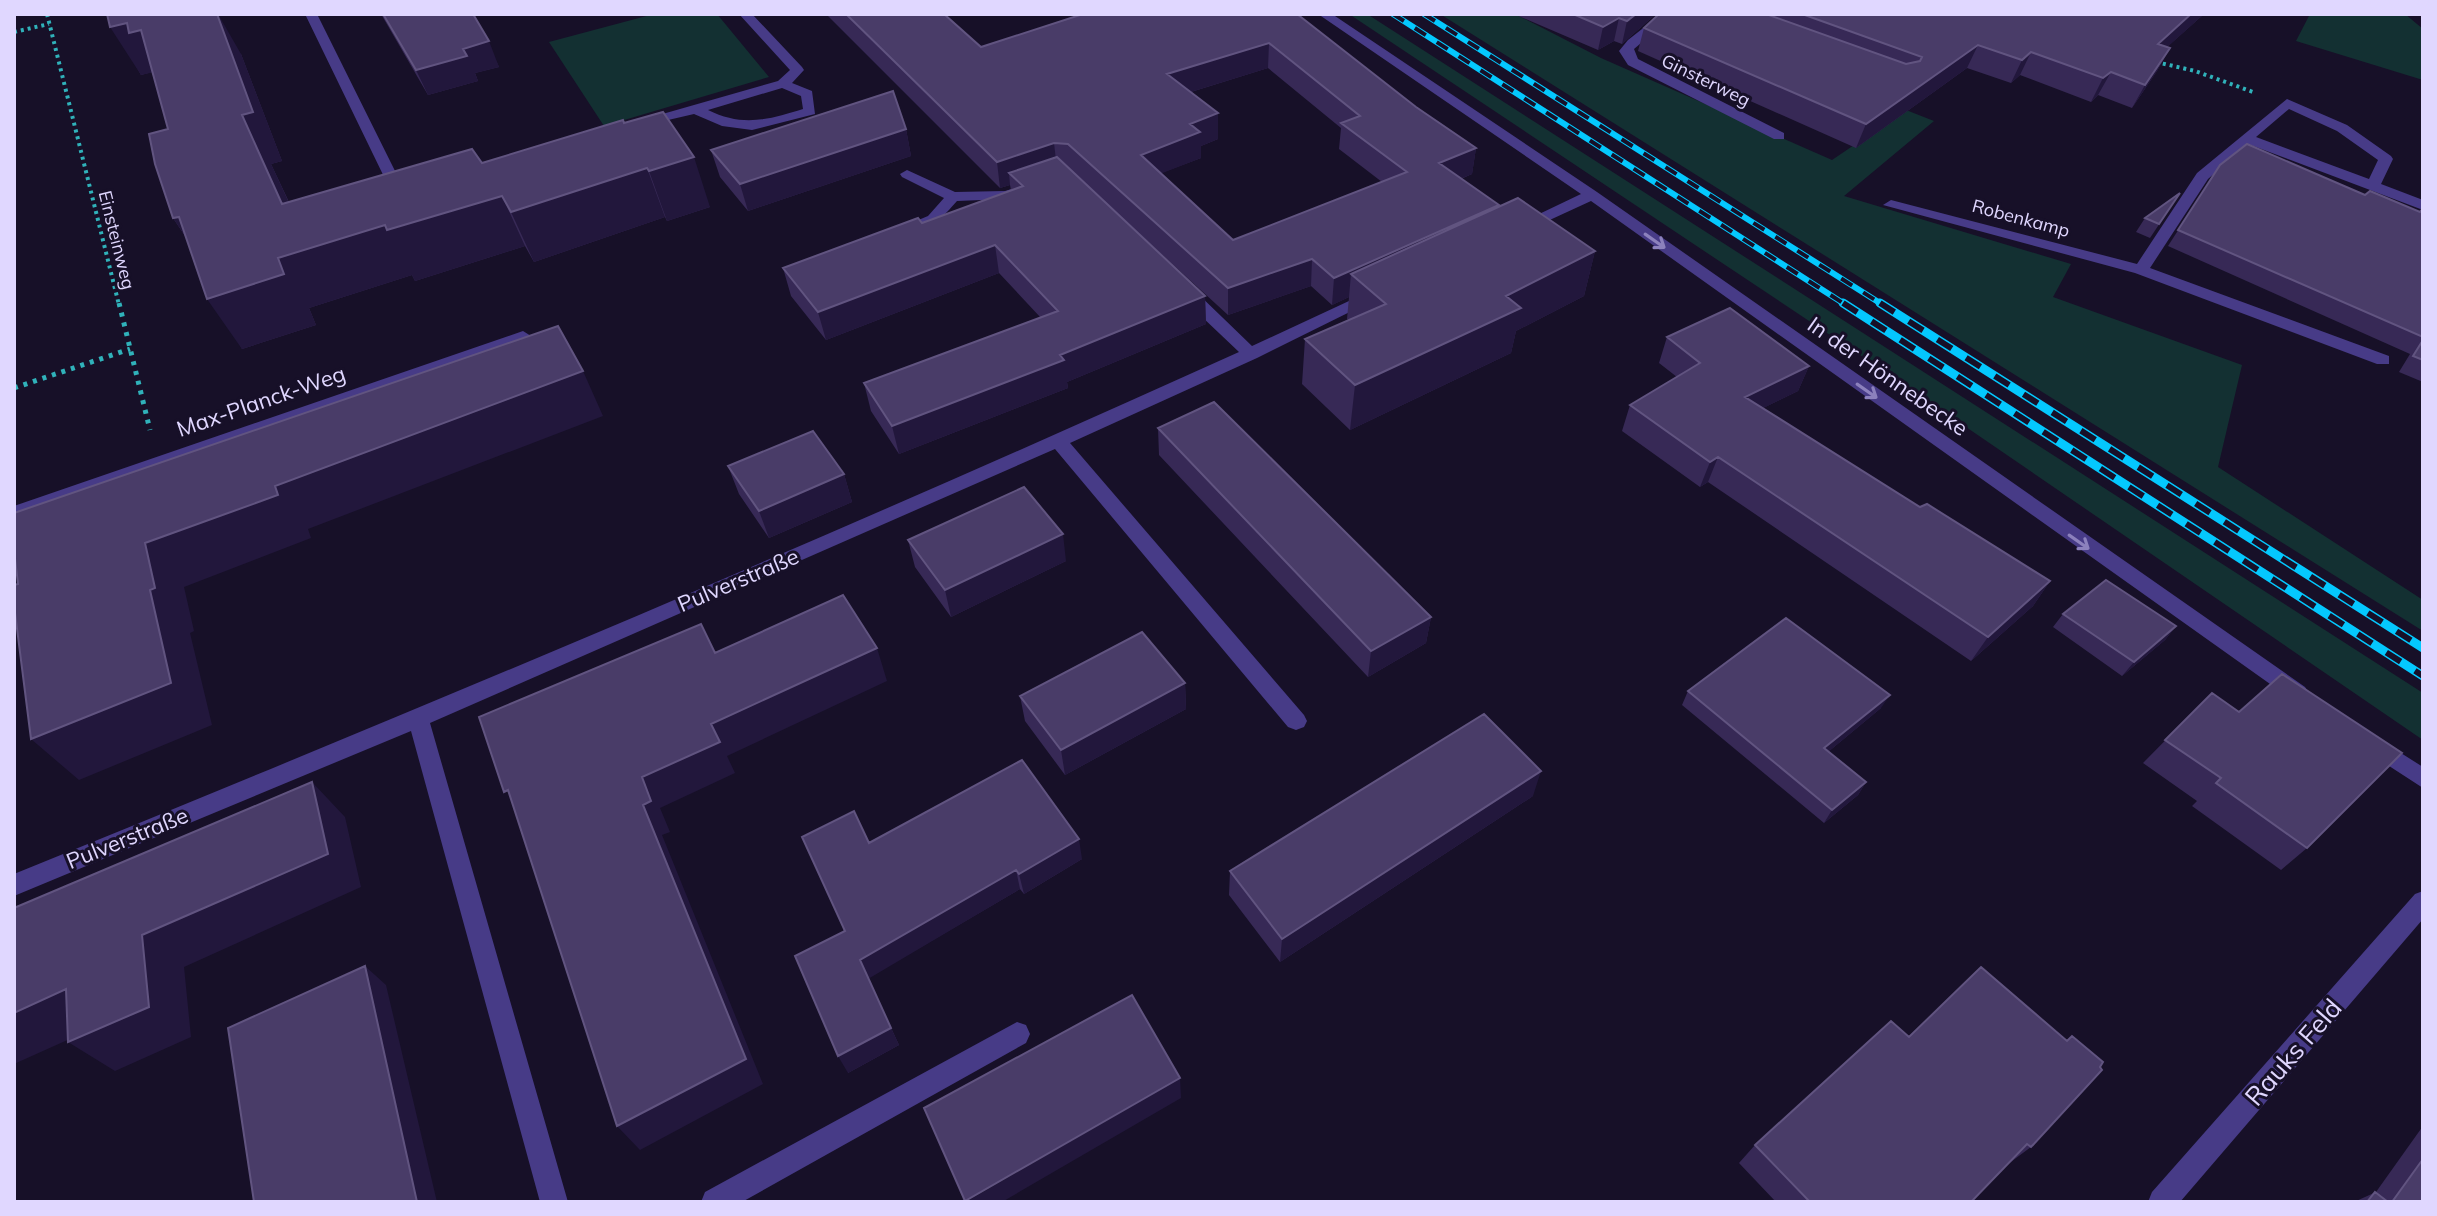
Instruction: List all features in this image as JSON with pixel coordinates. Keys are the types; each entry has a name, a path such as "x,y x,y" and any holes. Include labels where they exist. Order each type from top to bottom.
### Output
{"street":[{"path":"311,14 395,185 421,186"},
{"path":"622,130 783,84 797,70 745,14"},
{"name":"In der Hönnebecke","path":"1324,14 1592,195 2089,549 2320,708"},
{"name":"Ginsterweg","path":"1663,16 1653,30 1629,45 1626,51 1633,62 1779,136"},
{"path":"695,109 724,125 757,128 810,111 807,94 783,84"},
{"path":"2141,270 2202,176 2287,103 2342,128 2386,159 2373,186"},
{"path":"2248,139 2423,205"},
{"path":"907,174 953,197 1006,195 1034,185"},
{"path":"1512,232 1592,195"},
{"path":"892,235 933,219 953,197"},
{"name":"Robenkamp","path":"1891,205 2141,270 2383,360"},
{"path":"1172,280 1251,354"},
{"name":"Pulverstraße","path":"14,885 418,719 1058,441 1384,292"},
{"name":"Max-Planck-Weg","path":"14,513 523,336"},
{"path":"1058,441 1296,721"},
{"path":"418,719 554,1202"},
{"path":"2359,735 2423,779"},
{"name":"Rauks Feld","path":"2162,1202 2423,902"},
{"path":"715,1202 1017,1034"}],"path":[{"name":"Einsteinweg","path":"47,14 159,462"},
{"path":"14,32 49,24"},
{"path":"2149,61 2195,71 2287,103"},
{"path":"14,388 130,349"}],"green space":[{"path":"654,14 717,14 769,77 604,126 549,42"},
{"path":"1349,14 1367,14 2423,693 2423,740 1890,375"},
{"path":"1440,14 1515,14 1601,58 1832,160 1906,110 1934,121 1844,196 2071,264 2053,297 2242,365 2218,467 2423,600 2423,631"},
{"path":"2310,14 2405,14 2423,29 2423,80 2296,41"}],"building":[{"path":"107,14 217,14 253,112 242,115 282,204 472,149 482,163 623,120 624,123 663,112 694,157 649,171 647,168 511,212 502,196 387,230 385,225 278,258 284,274 207,299 179,217 173,218 155,164 149,134 168,129 141,30 129,33 127,23 110,27"},
{"path":"383,14 473,14 489,41 463,49 467,56 416,70"},
{"path":"846,14 944,14 981,47 1083,14 1297,14 1416,107 1476,148 1439,163 1499,205 1334,278 1312,259 1228,288 1068,144 1054,143 997,162","holes":["1269,43 1360,116 1341,123 1407,172 1233,240 1141,155 1200,132 1190,124 1218,113 1167,74"]},
{"path":"1573,14 1636,14 1627,21 1619,18 1603,27"},
{"path":"1659,14 1766,14 1906,64 1920,61 1922,57 1802,14 2191,14 2158,44 2170,48 2145,85 2111,72 2103,78 2031,52 2022,60 1978,45 1866,124 1644,28"},
{"path":"893,91 906,129 740,184 711,150"},
{"path":"2247,144 2365,195 2370,191 2420,212 2423,208 2423,337 2178,230 2220,165"},
{"path":"1057,157 1205,296 1060,355 1064,360 892,426 864,383 1058,311 995,245 818,312 783,268 918,218 922,223 1023,186 1009,173"},
{"path":"2180,193 2159,224 2145,218"},
{"path":"1518,198 1595,251 1506,296 1521,308 1355,385 1305,339 1386,304 1351,274"},
{"path":"1730,308 1809,366 1745,397 1920,507 1927,504 2050,581 1988,637 1718,457 1710,462 1630,405 1700,363 1667,337"},
{"path":"558,326 583,371 275,486 278,495 145,543 155,588 150,590 171,683 31,739 14,605 14,585 18,584 14,513"},
{"path":"2423,340 2423,360 2413,356"},
{"path":"1214,402 1431,617 1371,651 1158,428"},
{"path":"813,431 844,474 759,511 728,466"},
{"path":"1024,487 1063,534 945,590 908,540"},
{"path":"2106,580 2176,626 2134,662 2063,614"},
{"path":"843,595 877,648 711,724 720,742 642,777 651,801 643,805 746,1059 617,1126 508,790 504,792 479,717 701,624 715,653"},
{"path":"1786,618 1890,695 1824,748 1866,782 1832,810 1688,691"},
{"path":"1142,632 1185,683 1061,750 1020,696"},
{"path":"2282,674 2402,753 2307,848 2216,783 2221,778 2165,740 2212,693 2239,712"},
{"path":"1484,714 1541,771 1282,939 1230,871"},
{"path":"1022,760 1079,839 1019,874 1016,870 860,960 891,1028 838,1056 795,956 845,931 802,837 854,811 869,843"},
{"path":"312,782 328,854 142,935 149,1007 68,1042 66,989 14,1013 14,908"},
{"path":"365,966 417,1202 254,1202 228,1028"},
{"path":"1981,967 2067,1041 2072,1036 2103,1062 2102,1070 2031,1147 2027,1144 1971,1202 1810,1202 1755,1145 1891,1021 1909,1037"},
{"path":"1132,995 1180,1078 965,1201 924,1108"},
{"path":"2423,1159 2423,1202 2392,1202"},
{"path":"2375,1192 2388,1202 2367,1202"}],"railway":[{"path":"1393,14 1846,305"},
{"path":"1424,14 1883,305"},
{"path":"1843,303 2423,676"},
{"path":"1880,303 2423,648"}]}
